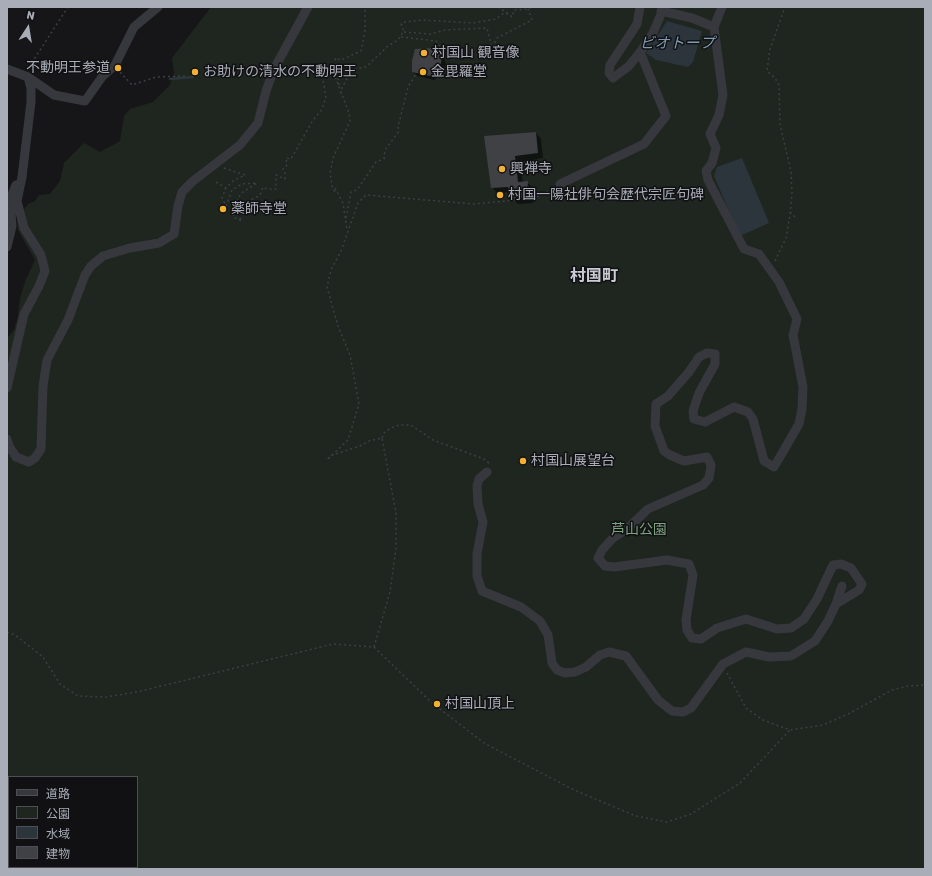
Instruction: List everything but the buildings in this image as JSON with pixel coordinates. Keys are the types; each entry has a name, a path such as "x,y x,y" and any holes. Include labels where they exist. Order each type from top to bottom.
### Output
{"street":[{"path":"7,69 26,77 54,95 82,101 88,98 97,82 114,66 134,27 158,7"},
{"path":"7,439 9,446 16,457 29,462 38,454 41,449 43,386 47,360 68,320 85,275 91,266 103,256 130,248 159,243 174,234 178,206 182,192 193,181 240,145 258,123 266,91 274,69 308,7"},
{"path":"640,7 637,24 610,65 609,73 613,78 629,66 640,52 652,33 662,9 692,18 714,27"},
{"path":"722,7 714,27 723,95 719,115 710,134 716,148 712,163 706,171 708,180 744,249 759,254 779,282 797,319 793,335 803,387 802,409 799,424 774,467 764,461 753,419 748,412 734,407 705,422 694,420 693,411 698,392 715,364 715,354 707,353 699,357 690,372 668,396 656,404 655,426 664,451 670,455 684,461 707,457 711,465 709,478 703,485 648,508 627,529 613,538 602,550 598,558 605,566 614,567 667,560 689,564 693,575 686,620 687,630 692,638 701,639 717,628 746,619 777,629 791,628 804,619 818,599 833,566 841,564 851,568 862,584 859,590 836,604"},
{"path":"560,184 644,144 666,116 640,52"},
{"path":"7,388 24,314 40,286 45,271 41,255 24,228 17,201 32,96 26,77"},
{"path":"7,247 12,226 10,193 16,184 21,181"},
{"path":"488,472 479,479 477,486 478,504 483,522 478,554 477,576 482,591 516,604 540,621 548,636 552,663 557,670 565,673 575,672 586,667 600,655 609,652 626,656 658,700 672,711 683,712 691,708 723,664 746,652 770,657 791,656 815,640 828,621 842,586"}],"path":[{"path":"26,77 68,7"},
{"path":"340,94 335,58 341,60 361,51 365,32 365,7"},
{"path":"498,7 510,15"},
{"path":"340,94 352,69 366,67 384,49 401,36 404,27 401,24 405,22 422,20 473,23 496,19 504,13 512,17 514,10 528,9 532,7"},
{"path":"770,270 786,238 790,212 791,172 780,124 779,85 775,78 767,71 770,50 785,7"},
{"path":"403,32 430,34 445,30 487,28 492,48 497,38 532,20 528,9"},
{"path":"401,36 436,41 442,50 440,52"},
{"path":"114,66 132,85 156,77 187,76"},
{"path":"224,209 232,190 242,184 257,183 243,192 237,199 233,217 242,221 235,212 244,210 243,202 257,197 261,193 263,186 267,189 276,189 276,175 285,179 285,171 283,169 287,164 286,158 291,159 313,120 321,111 326,98 322,74 324,71 327,71 336,79 340,94 349,113 350,121 333,158 330,174 333,190 335,191 335,188 343,203 347,232"},
{"path":"347,232 346,219 351,192 357,190 376,162 384,159 385,150 394,141 399,131 398,127 408,88 416,74"},
{"path":"222,168 245,175 233,181 226,188 222,198 226,206"},
{"path":"216,182 226,188"},
{"path":"382,438 370,441 360,446 330,456 327,460 348,440 359,404 350,355 338,326 327,288 331,270 341,251 358,203 366,195 458,204 489,203 535,198 560,184"},
{"path":"790,212 796,218"},
{"path":"374,647 390,592 396,548 396,513 382,438 384,433 399,425 411,424 433,440 489,462 491,466 488,472"},
{"path":"7,632 15,635 43,658 60,684 78,696 106,697 137,692 333,644 374,647 431,702 484,743 574,790 636,816 667,822 691,814 740,783 790,730"},
{"path":"723,664 746,708 763,720 790,730 823,725 850,713 892,690 908,686 925,686"}],"green space":[{"name":"芦山公園","path":"211,7 925,7 925,869 7,869 7,338 14,330 18,316 20,298 26,279 35,260 18,230 17,219 28,204 35,201 39,195 50,194 60,181 64,163 84,143 100,152 120,141 124,116 130,109 153,102 170,85 174,73 172,58"}],"water":[{"name":"ビオトープ","path":"667,21 702,31 693,62 688,67 656,60 646,53"},
{"path":"742,158 769,223 740,236 714,176 717,167"}],"waterway":[{"path":"170,79 193,77"}],"place":[{"name":"村国山 観音像","path":"424,53"},
{"name":"不動明王参道","path":"118,68"},
{"name":"お助けの清水の不動明王","path":"195,72"},
{"name":"金毘羅堂","path":"423,72"},
{"name":"興禅寺","path":"502,169"},
{"name":"村国一陽社俳句会歴代宗匠句碑","path":"500,195"},
{"name":"薬師寺堂","path":"223,209"},
{"name":"村国山展望台","path":"523,461"},
{"name":"村国山頂上","path":"437,704"}],"district":[{"name":"村国町","path":"594,276"}]}
